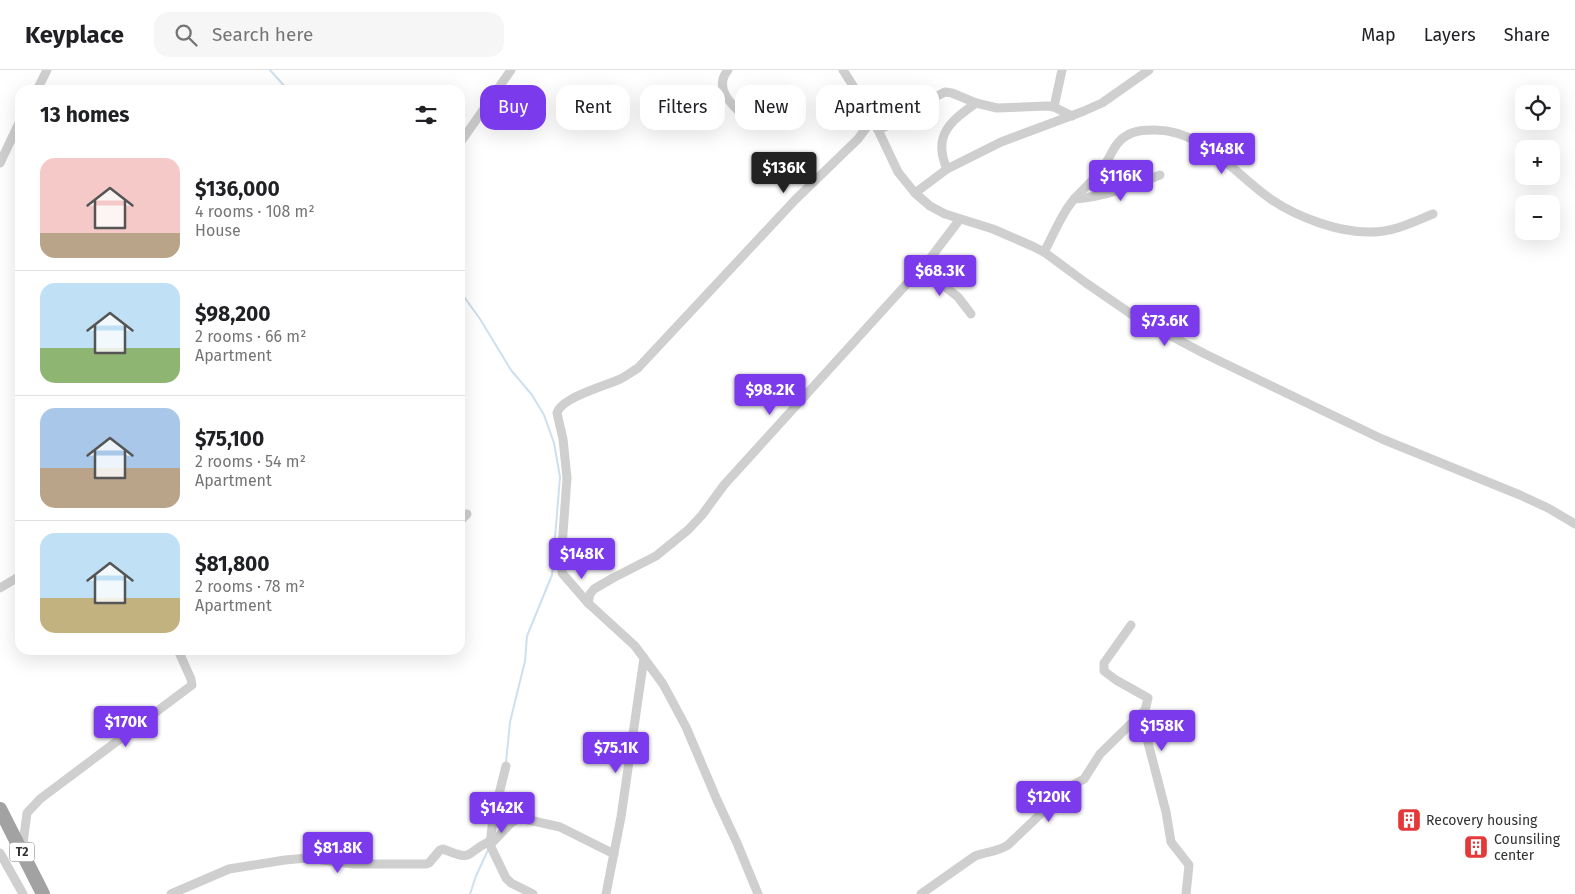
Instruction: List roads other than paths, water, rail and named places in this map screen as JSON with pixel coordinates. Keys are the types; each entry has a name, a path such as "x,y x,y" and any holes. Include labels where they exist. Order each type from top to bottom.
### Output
{"highway":[{"name":"T2","path":"0,810 43,894"}],"street":[{"path":"39,85 46,70"},
{"path":"465,136 511,70"},
{"path":"728,70 724,78 724,92 729,102 735,108"},
{"path":"843,70 853,85"},
{"path":"1054,107 1062,70"},
{"path":"915,193 947,169 1001,142 1102,103 1149,70"},
{"path":"939,95 945,92 963,96 976,103 1006,109 1054,107 1072,116"},
{"path":"947,169 943,160 942,150 944,132 957,117 976,103"},
{"path":"758,894 738,843 717,800 686,727 663,684 644,658 620,631 588,603 563,575 562,547 567,478 564,439 558,421 558,410 576,397 616,381 638,368 794,200 858,139 865,130"},
{"path":"878,130 898,172 915,193 930,206 960,219 992,229 1044,252 1113,302 1172,338 1374,435 1520,495 1575,524"},
{"path":"1044,252 1063,215 1074,199 1104,167 1120,140 1138,131 1162,130 1187,135 1272,200 1318,222 1349,230 1373,232 1399,228 1433,214"},
{"path":"0,163 15,132"},
{"path":"1074,199 1097,196 1160,175"},
{"path":"588,603 590,594 594,589 656,556 696,522 724,485 921,268 960,219"},
{"path":"921,268 948,288 971,314"},
{"path":"0,588 15,579"},
{"path":"1131,625 1104,663 1104,671 1105,674 1147,696 1148,699 1144,711 1147,736 1166,812 1171,842 1189,865 1186,894"},
{"path":"22,851 26,817 28,810 35,803 192,685 180,655"},
{"path":"606,894 632,751 644,658"},
{"path":"921,894 975,856 997,851 1008,845 1068,787 1084,778 1100,754 1144,711"},
{"path":"506,766 493,818 490,843 506,878 533,894"},
{"path":"171,894 237,867 307,858 353,864 426,864 430,863 440,850 443,849 461,856 468,856 479,846 490,843 512,822 520,818 560,827 614,854"},
{"path":"0,853 23,894"}],"waterway":[{"path":"270,70 284,85"},
{"path":"465,298 511,370 532,395 544,415 554,443 560,477 552,575 527,636 525,661 510,722 506,763"},
{"path":"496,827 503,795"},
{"path":"470,894 488,850"}],"place":[{"name":"Recovery housing","path":"1409,820"},
{"name":"Counsiling center","path":"1476,847"}]}
